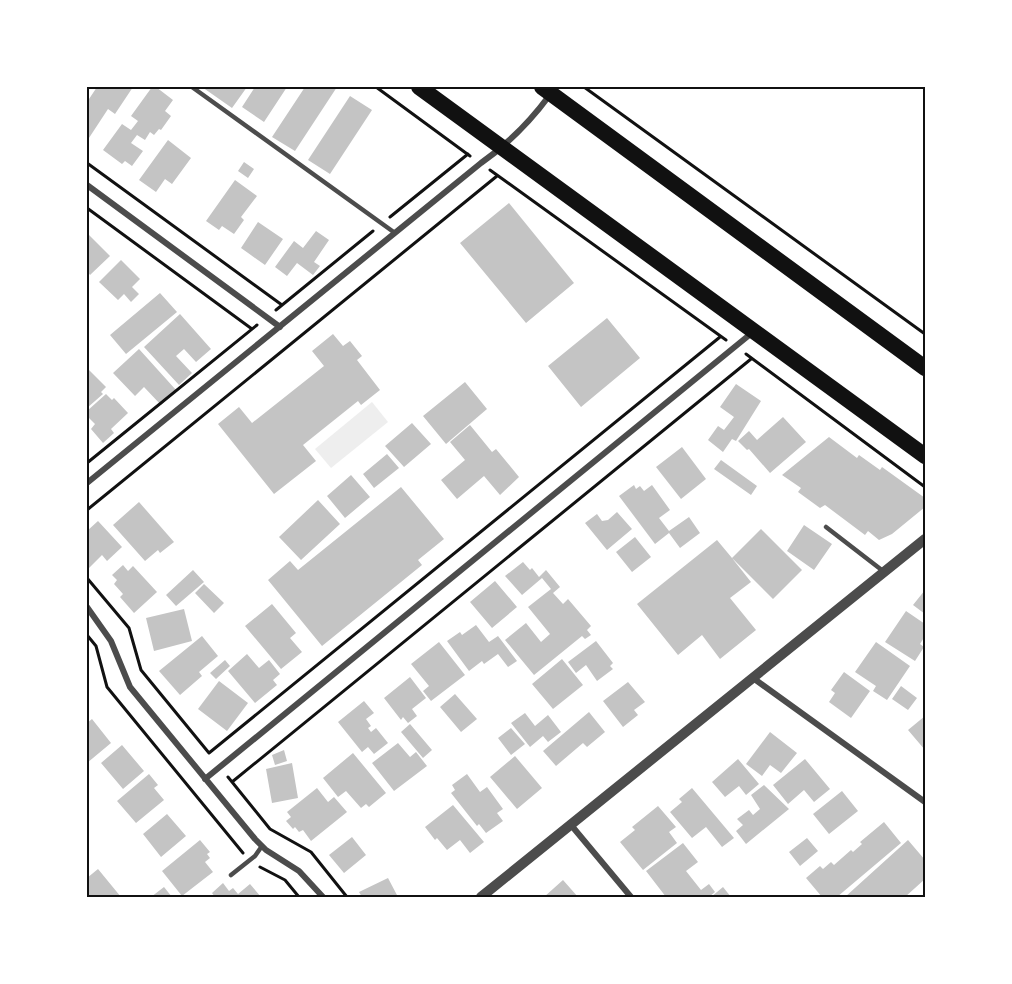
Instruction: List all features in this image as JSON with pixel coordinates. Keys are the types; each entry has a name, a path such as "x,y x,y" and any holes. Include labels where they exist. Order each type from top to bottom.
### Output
{"highway":[{"path":"419,87 925,456"},
{"path":"546,90 925,368"}],"street":[{"path":"87,483 503,147 534,116 546,90"},
{"path":"87,185 280,327"},
{"path":"206,779 753,332"},
{"path":"481,897 925,539"},
{"path":"87,607 111,641 130,687 262,846 299,870 323,897"},
{"path":"753,678 925,802"},
{"path":"571,825 631,897"}],"lane":[{"path":"192,87 395,233"},
{"path":"826,527 885,573"},
{"path":"231,875 255,856 262,846"}],"path":[{"path":"376,87 925,487"},
{"path":"584,87 925,334"},
{"path":"87,163 282,305"},
{"path":"87,510 498,176"},
{"path":"87,208 252,329"},
{"path":"209,753 720,336"},
{"path":"232,782 751,358"},
{"path":"87,578 129,628 141,670 270,829 311,852 347,897"},
{"path":"87,635 96,646 107,687 243,853"},
{"path":"259,867 285,880 299,897"}],"shaded area":[{"path":"372,402 388,422 331,468 315,449"}],"building":[{"path":"97,87 133,87 115,114 108,109 87,141 87,102"},
{"path":"152,87 156,87 173,100 165,111 171,116 161,130 159,129 154,135 150,132 145,140 137,135 131,143 143,151 132,166 125,161 122,164 103,150 122,124 131,130 138,121 131,116"},
{"path":"202,87 247,87 232,108"},
{"path":"255,87 287,87 264,122 242,107"},
{"path":"305,87 337,87 295,151 272,137"},
{"path":"350,96 372,110 330,174 308,160"},
{"path":"168,140 191,158 172,184 165,179 156,192 139,180"},
{"path":"244,162 254,169 248,178 238,171"},
{"path":"235,180 257,196 241,217 244,220 234,234 222,226 219,230 206,221"},
{"path":"509,203 574,283 526,323 460,243"},
{"path":"258,222 283,239 265,265 241,248"},
{"path":"316,231 329,240 314,262 320,266 313,275 297,263 287,276 275,267 294,241 303,248"},
{"path":"89,235 110,256 90,275 87,271 87,237"},
{"path":"121,260 140,279 132,287 139,294 131,302 124,294 118,300 99,282"},
{"path":"160,293 177,312 126,354 110,335"},
{"path":"180,314 211,349 196,362 184,349 176,356 192,373 179,385 144,347"},
{"path":"607,318 640,358 581,407 548,366"},
{"path":"333,334 343,346 350,341 362,356 357,360 380,390 361,405 358,401 303,445 316,461 274,494 218,424 239,407 252,423 324,366 312,351"},
{"path":"139,349 176,390 161,405 144,387 135,396 113,373"},
{"path":"87,368 106,387 101,392 103,394 87,408"},
{"path":"465,382 487,409 446,444 423,416"},
{"path":"736,384 761,401 736,441 732,439 723,452 708,440 718,426 724,430 734,417 720,407"},
{"path":"106,394 112,400 114,398 128,413 111,429 114,433 103,443 91,429 95,424 87,416 87,411"},
{"path":"783,417 806,442 770,473 749,449 747,450 738,441 749,431 757,440"},
{"path":"412,423 431,444 404,467 385,446"},
{"path":"470,425 492,452 496,449 519,477 500,495 484,476 457,499 441,480 465,460 450,442"},
{"path":"829,437 857,458 859,455 880,470 882,467 925,498 925,507 892,534 879,540 868,531 865,535 825,505 820,508 798,492 801,488 782,475"},
{"path":"682,447 706,479 681,499 656,467"},
{"path":"387,454 399,468 374,488 363,474"},
{"path":"721,460 757,486 751,495 714,469"},
{"path":"351,475 370,497 345,518 327,496"},
{"path":"634,485 636,489 640,486 644,491 652,485 670,510 659,518 669,531 689,517 700,533 680,548 669,533 655,544 619,496"},
{"path":"401,487 444,539 418,560 422,565 322,646 268,580 290,561 298,570"},
{"path":"318,500 340,524 301,560 279,537"},
{"path":"139,502 174,542 160,553 158,550 145,561 113,525"},
{"path":"617,512 632,529 607,550 585,523 597,514 602,521 608,520"},
{"path":"98,521 122,547 107,561 102,555 87,570 87,531"},
{"path":"804,525 832,544 814,570 787,551"},
{"path":"761,529 802,570 773,599 732,558"},
{"path":"635,537 651,557 632,572 616,552"},
{"path":"717,540 751,582 730,598 756,630 720,659 702,635 678,655 637,604"},
{"path":"523,562 539,577 546,570 560,587 553,593 563,604 568,599 591,626 587,630 591,635 585,639 582,636 534,675 505,640 526,623 541,642 550,634 528,607 551,589 542,578 522,595 505,576"},
{"path":"123,565 128,571 133,566 157,592 134,613 120,597 123,594 114,584 117,580 112,575"},
{"path":"193,570 204,582 176,606 166,595"},
{"path":"495,581 517,607 492,628 470,602"},
{"path":"204,584 224,603 214,613 195,593"},
{"path":"925,590 925,614 913,605"},
{"path":"272,604 296,633 290,638 302,652 281,669 245,626"},
{"path":"184,609 192,641 154,651 146,618"},
{"path":"906,611 925,624 925,636 920,644 924,647 915,661 885,642"},
{"path":"476,625 489,642 498,636 517,661 508,667 498,654 484,664 482,661 469,671 447,641 460,632 462,635"},
{"path":"202,636 218,656 199,672 202,676 180,695 159,671"},
{"path":"596,641 613,663 610,666 613,669 597,681 586,665 576,673 568,662"},
{"path":"439,642 465,675 431,701 423,691 429,686 411,664"},
{"path":"876,642 910,666 887,700 873,691 876,686 855,672"},
{"path":"247,654 259,668 269,660 280,674 273,680 277,685 255,703 228,671"},
{"path":"562,659 583,685 553,709 532,684"},
{"path":"225,660 230,666 216,679 210,673"},
{"path":"844,672 870,691 851,718 829,702 835,693 831,690"},
{"path":"410,677 426,698 412,709 417,716 408,723 403,717 401,720 384,698"},
{"path":"219,681 248,703 227,731 198,709"},
{"path":"628,682 645,702 634,710 638,715 623,727 603,701"},
{"path":"901,686 917,698 908,710 892,699"},
{"path":"455,694 477,719 461,732 440,707"},
{"path":"364,701 374,713 366,719 371,726 368,728 371,732 376,728 388,743 374,754 368,747 362,752 338,722"},
{"path":"589,712 605,732 587,747 583,743 556,766 543,751"},
{"path":"525,713 535,726 548,715 561,732 548,742 543,736 530,747 511,723"},
{"path":"925,716 925,750 908,730"},
{"path":"92,719 111,743 87,763 87,723"},
{"path":"410,724 432,750 423,758 401,732"},
{"path":"511,728 525,744 511,755 498,738"},
{"path":"770,732 797,753 781,773 770,765 762,776 746,764"},
{"path":"398,743 410,757 416,752 427,766 394,791 372,763"},
{"path":"122,745 144,771 123,789 101,763"},
{"path":"284,750 287,761 275,765 272,755"},
{"path":"353,753 386,793 369,807 366,804 361,808 346,791 338,797 323,778"},
{"path":"515,756 542,788 517,809 490,777"},
{"path":"738,759 759,784 746,795 739,786 725,797 712,782"},
{"path":"805,759 830,789 814,802 804,790 788,804 773,785"},
{"path":"292,763 298,798 272,803 266,769"},
{"path":"149,774 158,785 154,788 164,800 136,823 117,801"},
{"path":"467,774 480,792 487,787 503,809 497,813 503,821 486,833 479,824 477,826 451,793 455,790 452,785"},
{"path":"764,785 789,809 746,844 736,831 743,825 737,819 749,810 753,815 760,809 751,795"},
{"path":"317,788 328,802 334,797 347,812 311,841 303,830 299,832 295,827 293,829 286,821 291,817 287,812"},
{"path":"692,788 734,838 722,847 706,827 692,838 670,812 682,802 679,799"},
{"path":"842,791 858,811 829,834 813,814"},
{"path":"453,805 484,842 470,853 460,840 447,850 425,827"},
{"path":"658,806 676,827 669,832 677,843 643,870 620,842 635,830 632,827"},
{"path":"167,814 186,836 161,857 143,834"},
{"path":"884,822 901,843 837,897 822,897 806,878 820,866 823,869 831,862 834,865 851,850 853,852 862,844 860,842"},
{"path":"352,837 366,855 344,873 329,855"},
{"path":"807,838 818,851 800,866 789,852"},
{"path":"200,840 210,852 207,854 210,858 205,862 213,872 182,896 162,871"},
{"path":"908,840 925,860 925,879 905,897 845,897"},
{"path":"683,843 698,862 686,871 701,890 709,884 715,892 709,897 666,897 646,871"},
{"path":"98,869 121,897 87,897 87,878"},
{"path":"388,878 398,897 362,897 359,892"},
{"path":"563,880 578,897 544,897"},
{"path":"223,883 229,891 233,888 238,894 250,884 261,897 215,897 212,893"},
{"path":"164,887 172,897 151,897"},
{"path":"723,887 731,897 711,897"}]}
